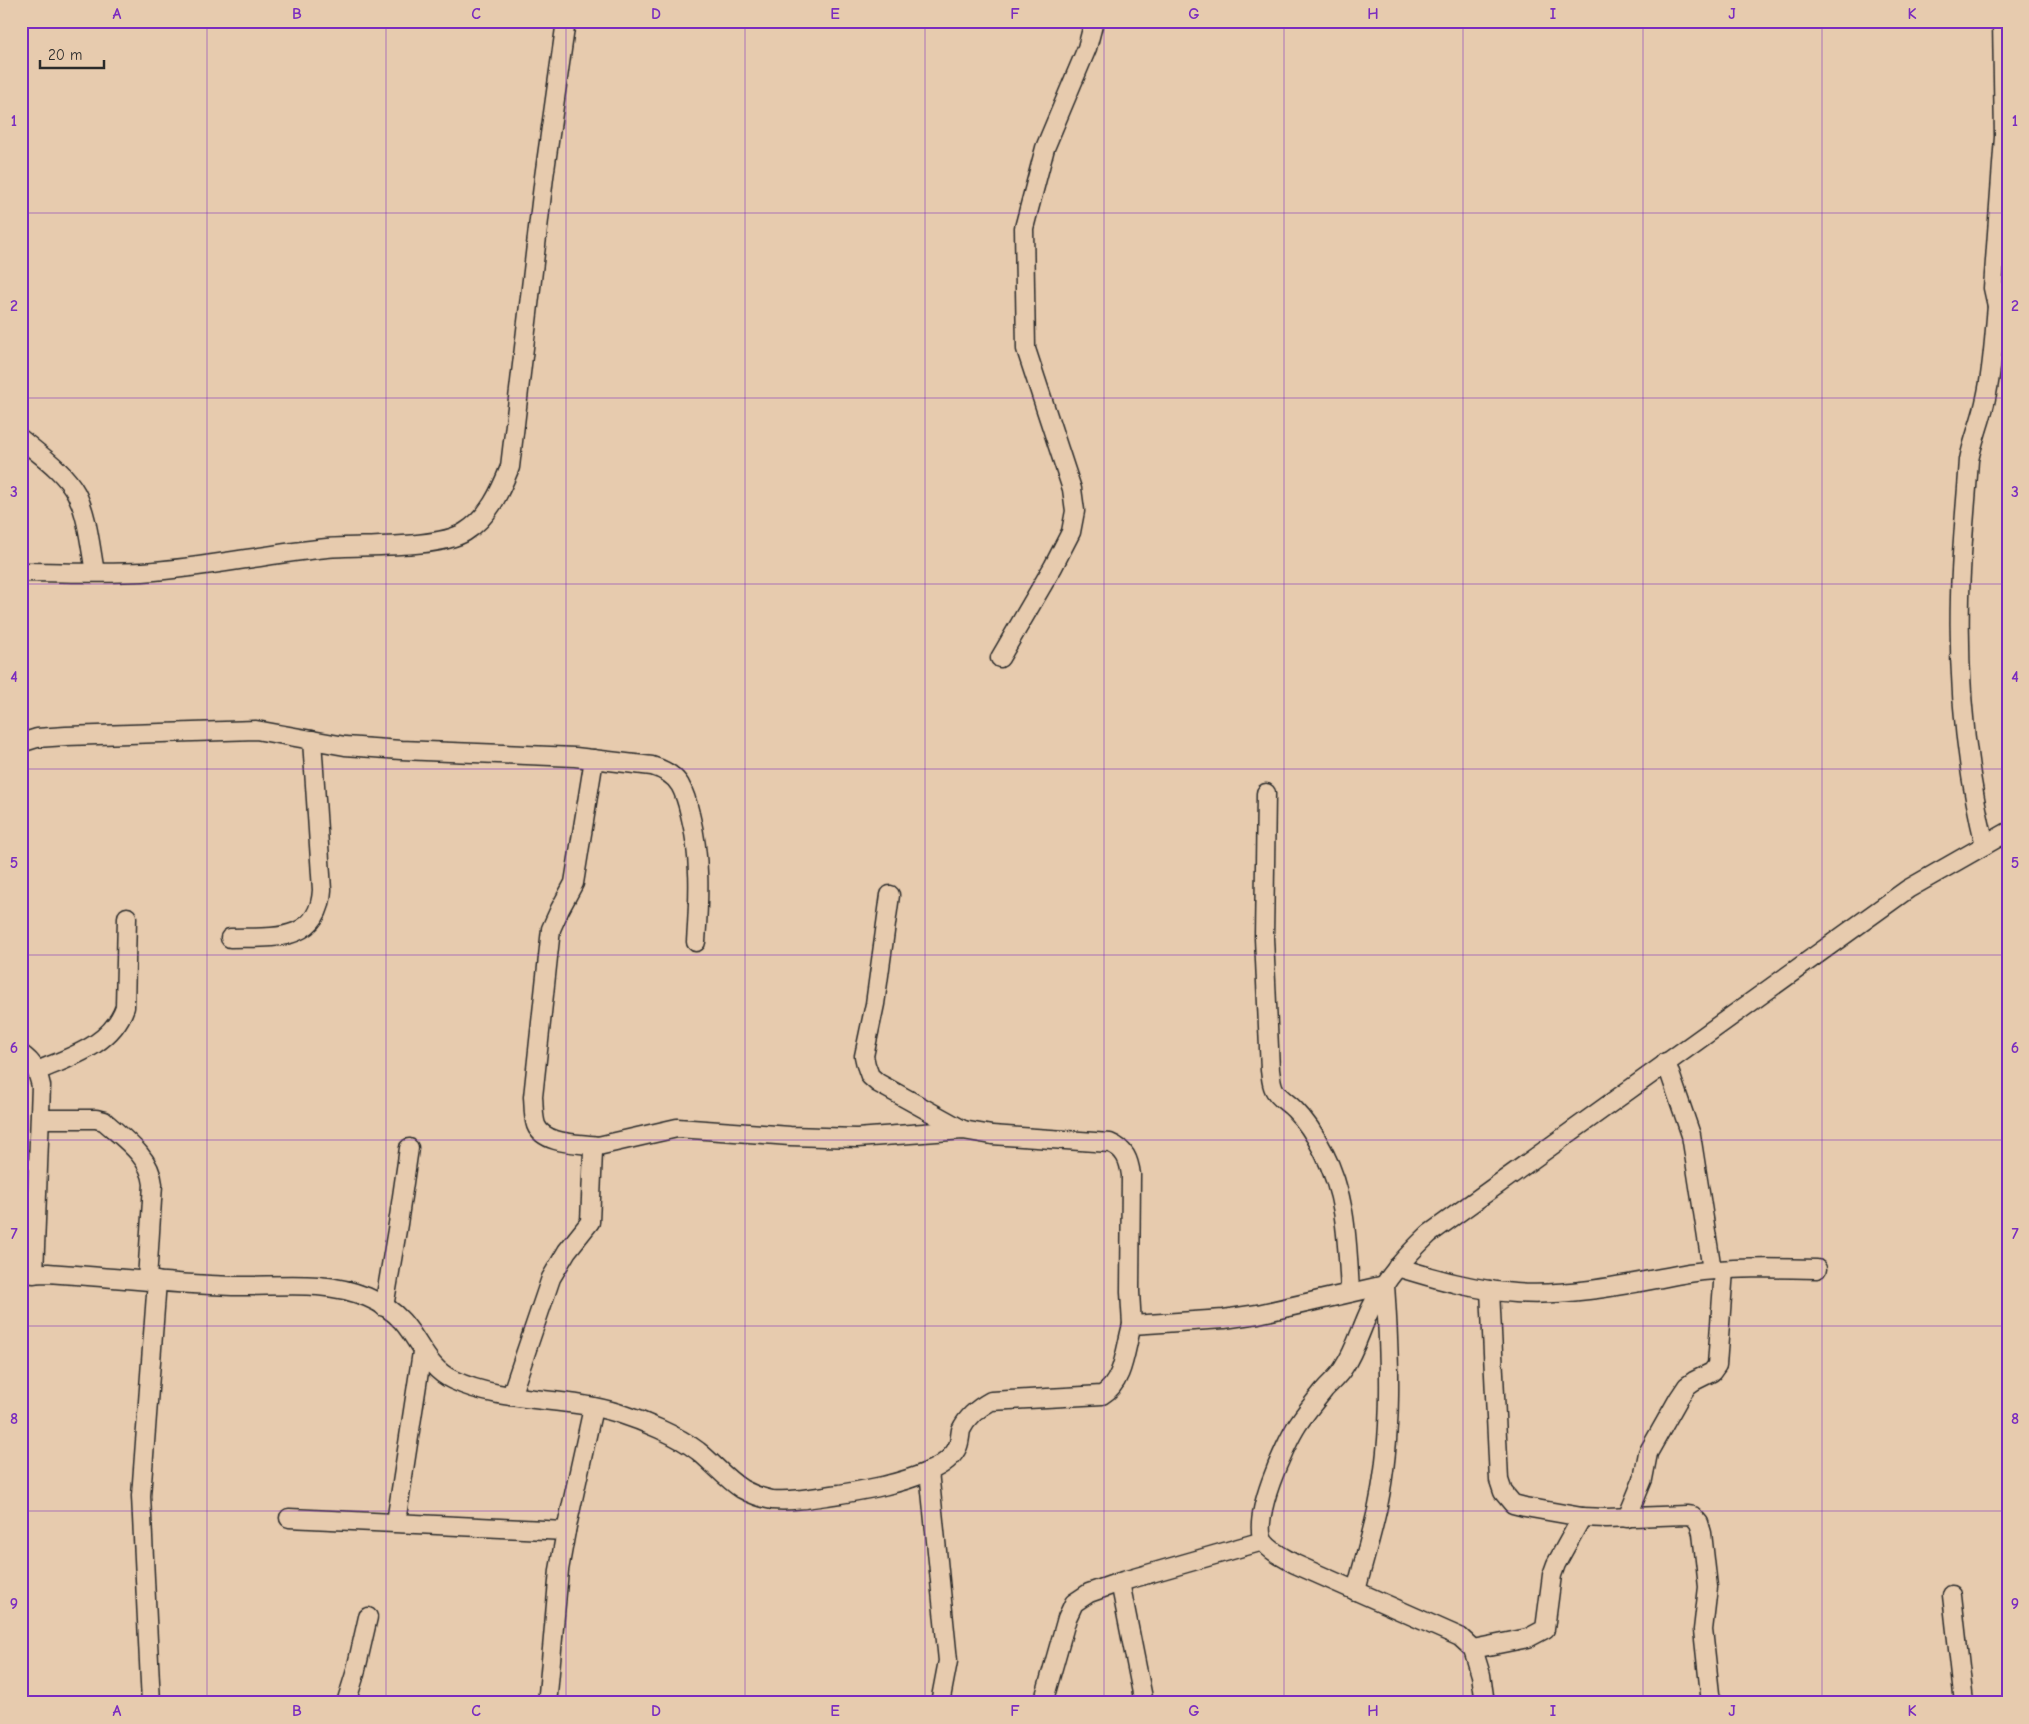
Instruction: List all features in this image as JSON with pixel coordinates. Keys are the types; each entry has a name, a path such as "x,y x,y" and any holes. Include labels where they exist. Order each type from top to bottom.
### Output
{"street":[{"path":"21,572 142,572 210,565 327,548 440,541 465,532 480,520 499,496 510,468 544,178 566,21"},
{"path":"1000,658 1053,567 1071,532 1075,510 1072,489 1026,350 1024,228 1045,148 1088,48 1094,21"},
{"path":"1985,845 1974,799 1963,708 1959,630 1969,460 1973,440 1986,399 2002,308 1993,288 2006,137 2002,21"},
{"path":"21,439 66,478 76,493 87,528 95,572"},
{"path":"21,743 37,738 66,736 256,730 345,746 594,759 652,766 667,772 680,784 693,827 698,857 699,890 696,942"},
{"path":"230,938 294,934 302,931 318,909 322,890 312,740"},
{"path":"21,1054 29,1060 37,1071 41,1086 41,1119 28,1274 48,1273 232,1286 296,1284 321,1286 368,1297 384,1306 402,1321 422,1352 436,1369 452,1380 512,1396 616,1412 682,1440 698,1451 742,1489 760,1497 773,1500 809,1499 882,1487 929,1471 947,1461 958,1446 962,1430 968,1420 978,1408 991,1401 1102,1395 1110,1390 1117,1381 1132,1325 1130,1292 1131,1176 1129,1161 1118,1146 1110,1143 992,1135 963,1130 857,1138 790,1136 677,1128 598,1146 552,1139 537,1127 534,1119 533,1097 551,929 574,883 594,759"},
{"path":"1266,793 1264,938 1270,1070 1273,1088 1295,1109 1323,1150 1331,1168 1345,1216 1350,1292"},
{"path":"1485,1703 1481,1675 1473,1649 1460,1637 1295,1564 1263,1541 1261,1520 1266,1498 1283,1452 1298,1424 1322,1392 1342,1370 1352,1354 1371,1308 1397,1267 1429,1234 1908,889 2008,832"},
{"path":"890,895 875,1004 864,1056 866,1066 870,1076 878,1083 963,1130"},
{"path":"37,1071 98,1042 109,1034 121,1019 125,1007 127,917"},
{"path":"1627,1518 1641,1485 1648,1453 1679,1398 1687,1386 1712,1372 1717,1365 1718,1270 1691,1135 1666,1062"},
{"path":"41,1119 96,1119 104,1121 148,1164 153,1184 152,1280 141,1496 151,1703"},
{"path":"512,1396 551,1278 567,1251 590,1222 592,1158 593,1151 598,1146"},
{"path":"384,1306 409,1148"},
{"path":"1397,1267 1450,1283 1515,1293 1563,1292 1718,1270 1768,1268 1816,1270"},
{"path":"1132,1325 1224,1319 1258,1314 1385,1285"},
{"path":"1356,1591 1378,1505 1384,1462 1390,1378 1385,1285"},
{"path":"1490,1290 1499,1480 1503,1492 1514,1504 1582,1516 1627,1518 1693,1516 1699,1523 1702,1533 1708,1580 1702,1630 1711,1703"},
{"path":"396,1522 422,1352"},
{"path":"546,1703 559,1570 593,1408"},
{"path":"929,1471 948,1661 940,1703"},
{"path":"1473,1649 1528,1638 1545,1629 1552,1575 1582,1516"},
{"path":"289,1518 566,1531"},
{"path":"1043,1703 1067,1618 1074,1603 1088,1593 1120,1582 1263,1541"},
{"path":"1120,1582 1144,1703"},
{"path":"1952,1595 1964,1703"},
{"path":"346,1703 355,1674 368,1617"}]}
